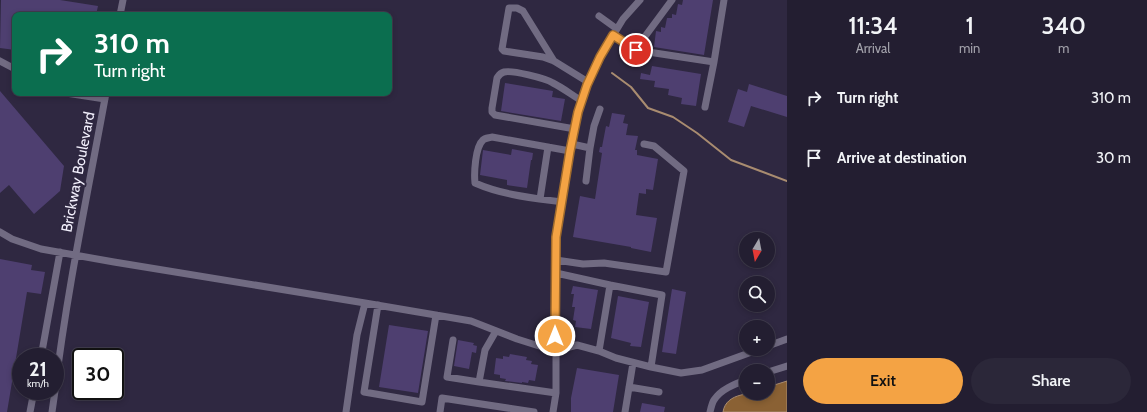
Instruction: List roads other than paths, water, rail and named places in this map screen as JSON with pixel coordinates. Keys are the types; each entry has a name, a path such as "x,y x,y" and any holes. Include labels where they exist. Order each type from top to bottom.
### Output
{"street":[{"path":"121,12 123,0"},
{"path":"553,412 556,393 556,237 571,147 588,82 600,57 623,19 640,0"},
{"path":"636,50 672,0"},
{"path":"705,107 724,0"},
{"path":"554,60 523,11 517,8 509,8 502,48 504,51 554,60 588,82"},
{"path":"598,16 636,50 714,62"},
{"path":"0,61 12,67"},
{"path":"575,129 495,115 492,112 492,108 497,78 504,72 510,72 543,78 582,101"},
{"name":"Brickway Boulevard","path":"60,348 106,96"},
{"path":"586,181 594,126 600,109"},
{"path":"562,202 486,188 475,183 474,172 479,144 484,139 492,137 548,147 590,148"},
{"path":"556,260 583,264 604,263 666,272 684,171 654,146 644,144"},
{"path":"540,199 548,147"},
{"path":"0,232 12,239 41,249 471,321 555,351 577,345 633,363 681,372 702,370 741,356"},
{"path":"43,348 60,252"},
{"path":"556,273 662,295 651,367"},
{"path":"599,351 610,285"},
{"path":"346,412 357,335 364,303"},
{"path":"378,305 364,392 422,402 436,315"},
{"path":"480,382 485,350 496,331"},
{"path":"775,343 787,339"},
{"path":"453,340 447,377 556,393"},
{"path":"625,412 633,363"},
{"path":"775,370 787,366"},
{"path":"710,412 714,400 733,384 739,382"},
{"path":"629,387 659,392"},
{"path":"440,412 442,398 532,412"},
{"path":"30,412 32,400"},
{"name":"Brickway Boulevard","path":"52,412 54,400"}],"waterway":[{"path":"612,73 631,87 648,108 673,117 697,133 731,160 787,181"}]}
